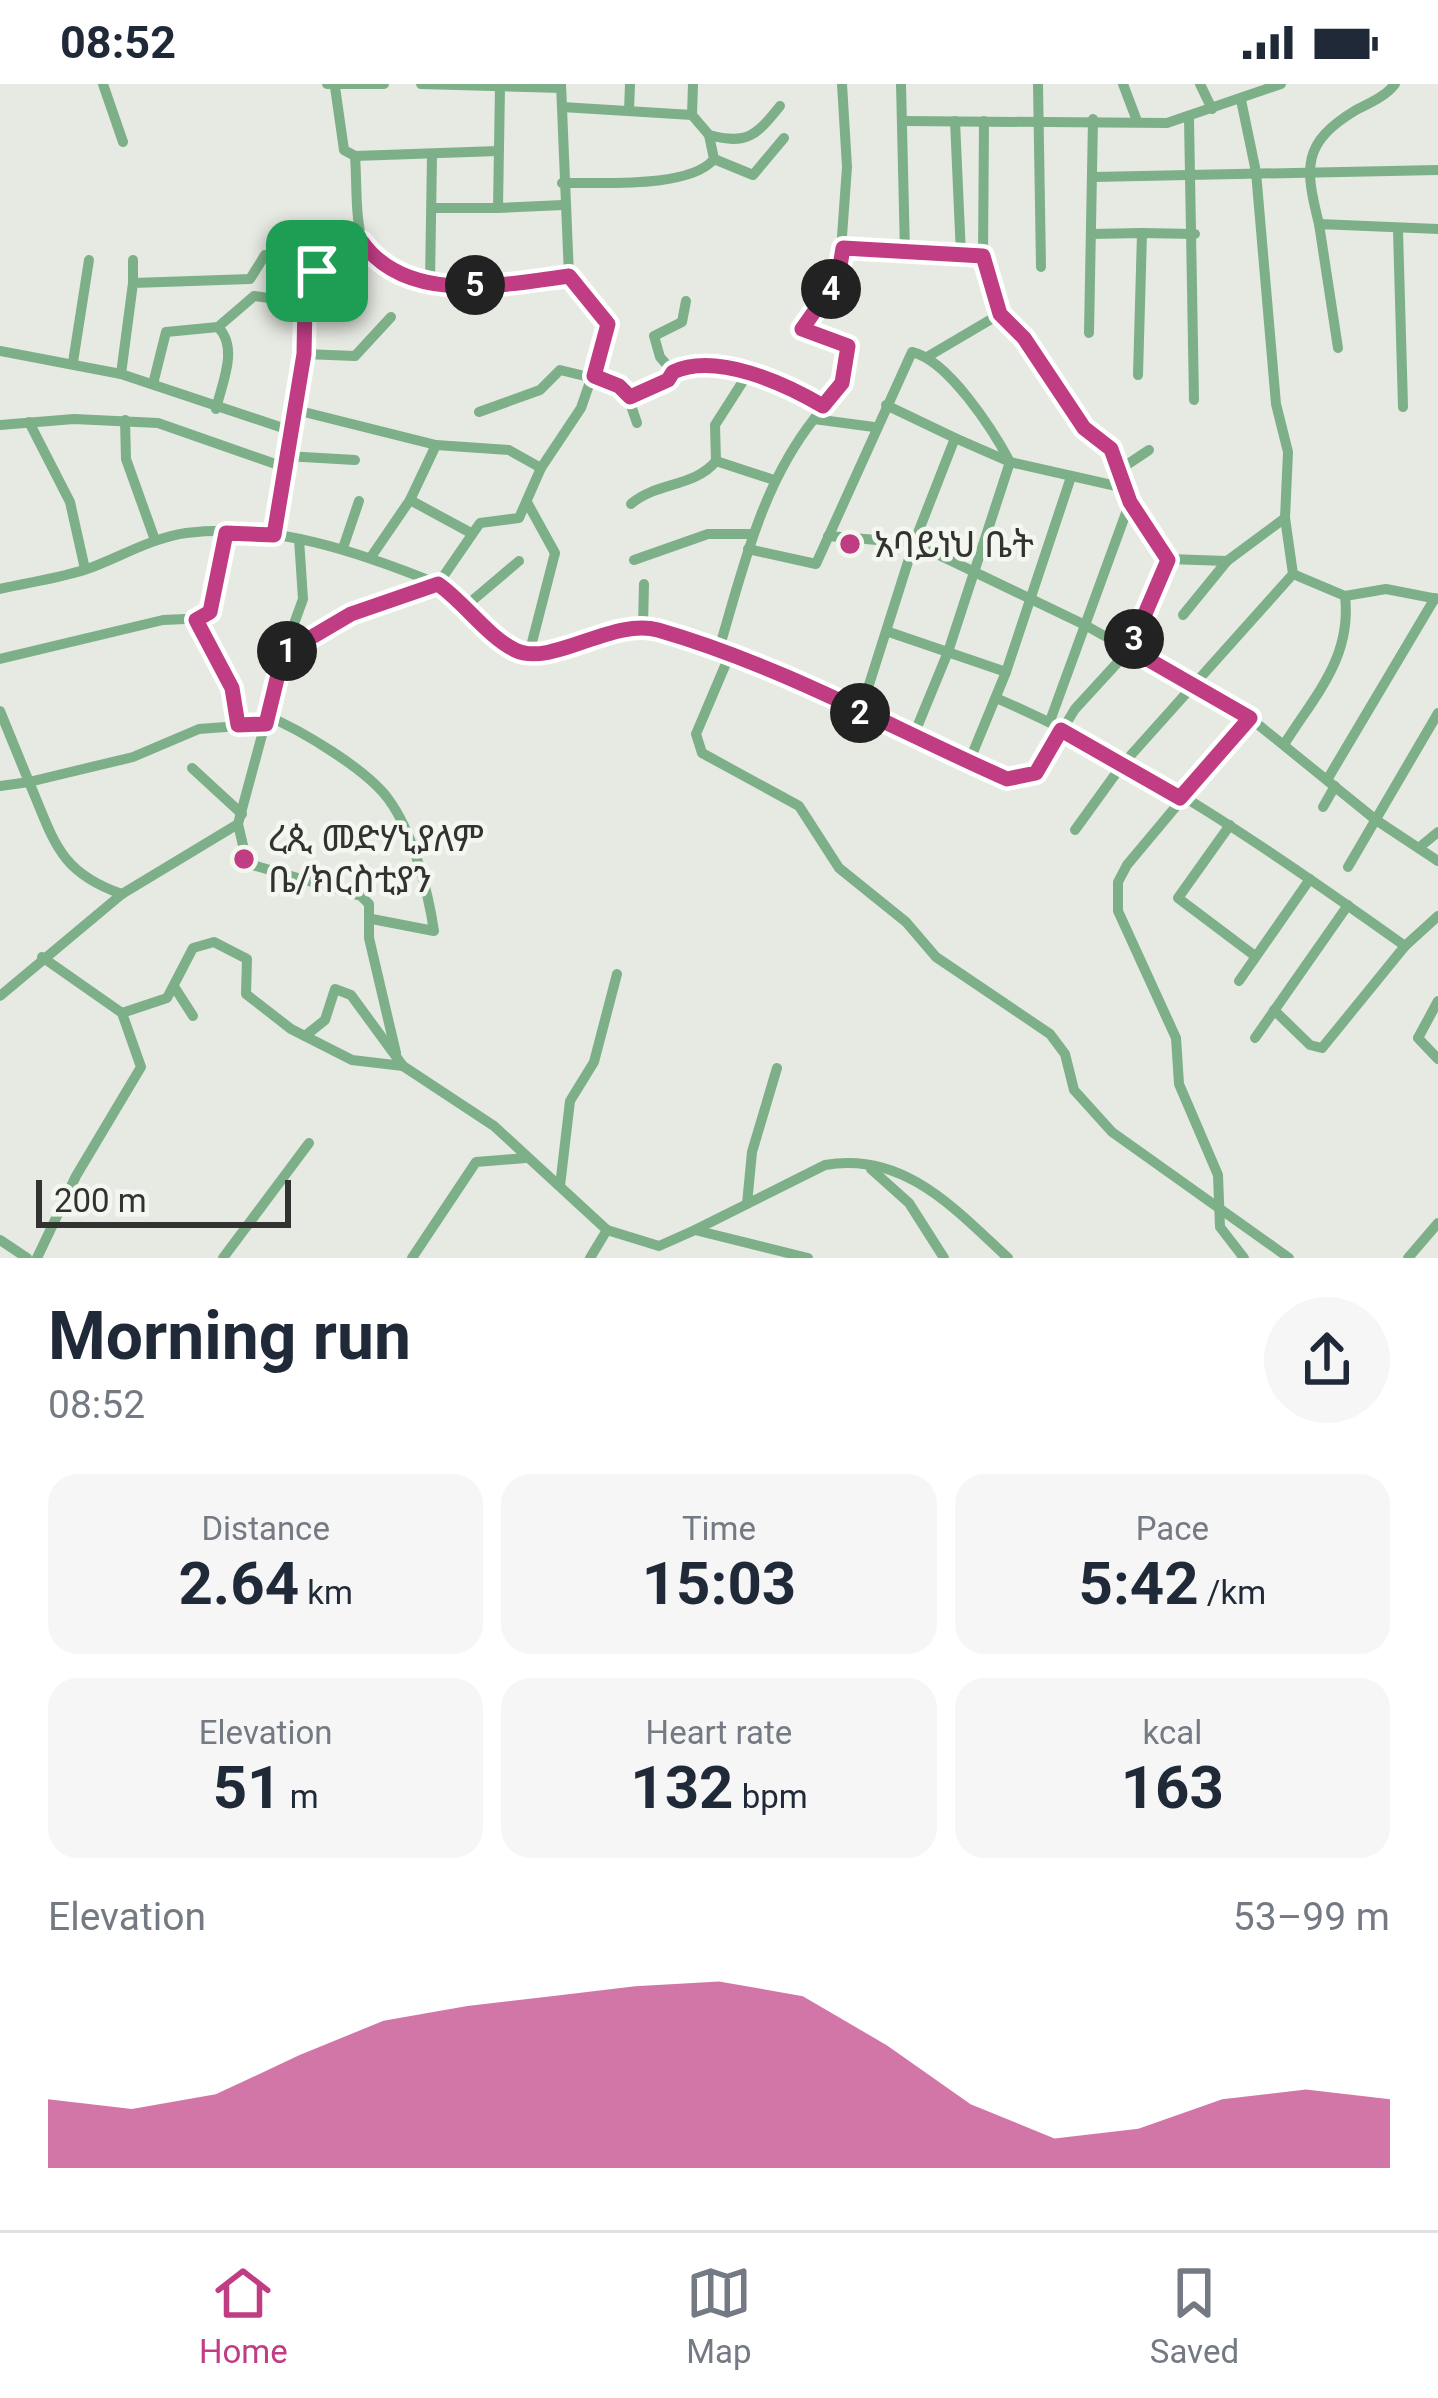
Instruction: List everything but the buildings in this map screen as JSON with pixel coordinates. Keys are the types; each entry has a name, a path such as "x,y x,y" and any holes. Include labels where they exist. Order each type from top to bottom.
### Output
{"street":[{"path":"103,84 123,142"},
{"path":"384,84 331,85 344,150 355,156 498,152"},
{"path":"283,654 351,614 438,584 484,521 514,521 528,504 541,468 581,408 608,324 569,276 562,205 561,86 421,84"},
{"path":"629,111 630,84"},
{"path":"693,84 692,116 709,135 714,158"},
{"path":"842,84 841,262 838,278 802,329 848,346 842,383 774,480 753,534 724,651 696,734 702,752 799,806 839,868 906,922 936,957 1050,1034 1065,1054 1074,1090 1093,1114 1217,1211 1289,1258"},
{"path":"901,84 905,253"},
{"path":"1038,84 1041,267"},
{"path":"1123,84 1137,121"},
{"path":"1200,84 1212,109"},
{"path":"1338,348 1319,224 1305,171 1329,129 1395,84"},
{"path":"902,121 1189,119 1275,85"},
{"path":"498,208 500,88"},
{"path":"1075,830 1122,765 1293,574 1285,518 1288,452 1276,404 1256,172 1241,100"},
{"path":"709,135 739,141 755,137 780,106"},
{"path":"562,107 692,116"},
{"path":"1089,333 1093,119"},
{"path":"1189,119 1195,234 1194,400"},
{"path":"956,121 962,255"},
{"path":"984,122 983,256 1000,314 1024,338 1084,428 1111,449 1130,502 1168,560"},
{"path":"714,158 753,175 784,137"},
{"path":"430,283 432,154"},
{"path":"355,156 362,242 377,263 399,277 430,283 499,284 569,276"},
{"path":"562,183 660,179 700,171 714,158"},
{"path":"1093,177 1438,170"},
{"path":"434,208 562,205"},
{"path":"1319,224 1438,229"},
{"path":"1398,230 1403,407"},
{"path":"1092,233 1195,234"},
{"path":"1138,375 1142,233"},
{"path":"274,535 304,354 305,303 317,271 362,242"},
{"path":"843,248 983,256"},
{"path":"133,284 250,279 265,255 317,271"},
{"path":"73,362 89,260"},
{"path":"121,374 134,260"},
{"path":"153,384 162,334 218,327 254,296 305,303"},
{"path":"673,372 660,357 654,336 682,322 686,301"},
{"path":"927,357 1000,314"},
{"path":"304,354 355,356 391,317"},
{"path":"216,409 229,358 227,336 218,327"},
{"path":"0,351 121,374 289,430"},
{"path":"748,549 813,566 910,354 927,357 975,407 1010,462"},
{"path":"630,397 668,380 673,372 700,363 747,375 823,406"},
{"path":"479,412 540,390 560,370 619,386 630,397 637,423"},
{"path":"631,504 650,491 706,473 716,461 715,425 747,375"},
{"path":"886,405 1010,462 1126,488"},
{"path":"292,409 436,445 509,451 541,468"},
{"path":"814,419 874,427"},
{"path":"125,420 126,459 155,540"},
{"path":"28,422 70,502 86,569"},
{"path":"0,425 158,423 285,462 356,460"},
{"path":"860,713 890,632 914,543 956,438"},
{"path":"371,556 410,500 436,445"},
{"path":"1119,470 1149,450"},
{"path":"716,461 774,480"},
{"path":"913,737 948,652 1010,462"},
{"path":"969,762 1006,672 1071,477"},
{"path":"343,548 359,500"},
{"path":"410,500 472,533"},
{"path":"1050,722 1130,502"},
{"path":"528,504 555,553 529,654"},
{"path":"1183,615 1227,561 1285,518"},
{"path":"0,659 164,620 196,620 210,612 226,533"},
{"path":"0,589 86,569 155,540 226,533 299,539 371,556 438,584 467,604 504,642 529,654 643,627 724,651 1007,779 1030,777 1061,730 1130,649 1168,560"},
{"path":"634,560 708,534 753,534"},
{"path":"828,536 914,543 976,568 1085,625 1250,718 1376,820 1438,861"},
{"path":"299,539 303,599 283,654 240,819 245,854 256,866 361,896 373,919 369,938 399,1061"},
{"path":"1168,560 1227,561"},
{"path":"467,604 519,561"},
{"path":"1293,574 1345,596 1386,589 1437,598 1331,783 1323,807"},
{"path":"643,627 644,584"},
{"path":"1285,743 1341,653 1348,625 1345,596"},
{"path":"196,620 232,688 238,725"},
{"path":"890,632 1006,672"},
{"path":"996,698 1050,722 1230,825 1405,946"},
{"path":"0,711 63,860 82,880 122,894"},
{"path":"1348,867 1438,713"},
{"path":"1244,1258 1220,1227 1218,1175 1179,1084 1176,1038 1126,933 1117,893 1127,865 1250,718"},
{"path":"0,786 133,758 199,729 266,720 294,727 388,798 425,890 434,930 373,919"},
{"path":"192,768 240,819"},
{"path":"0,996 122,894 240,819"},
{"path":"1230,825 1178,898 1256,956"},
{"path":"1421,846 1438,832"},
{"path":"1239,981 1310,879"},
{"path":"1255,1039 1348,905"},
{"path":"1274,1010 1310,1045 1322,1048 1405,946 1435,919"},
{"path":"1435,919 1438,939"},
{"path":"122,1013 160,1003 175,988 193,948 206,941 224,944 250,964 249,997 305,1036 363,1064 399,1061"},
{"path":"38,1258 76,1176 137,1078 138,1052 122,1013 43,957"},
{"path":"560,1186 570,1101 594,1062 617,974"},
{"path":"175,988 193,1016"},
{"path":"305,1036 326,1020 333,992 341,988 399,1061 494,1126 607,1230 659,1246 825,1165 869,1167 917,1179 1008,1258"},
{"path":"1438,1001 1418,1038 1438,1059"},
{"path":"747,1204 752,1152 776,1068"},
{"path":"223,1258 309,1143"},
{"path":"412,1258 476,1162 526,1158"},
{"path":"869,1167 909,1203 944,1258"},
{"path":"1408,1258 1438,1223"},
{"path":"590,1258 607,1230"},
{"path":"695,1230 808,1258"},
{"path":"0,1240 27,1258"}],"place":[{"name":"አባይነህ ቤት","path":"850,544"},
{"name":"ረጲ መድሃኒያለም ቤ/ክርስቲያን","path":"244,859"}],"route":[{"path":"362,242 377,263 399,277 430,283 520,283 569,276 608,324 594,376 619,386 630,397 668,380 673,372 700,363 776,384 823,406 842,383 848,346 804,334 802,329 838,278 843,248 983,256 1000,314 1024,338 1084,428 1111,449 1130,502 1168,560 1130,649 1250,718 1180,798 1061,730 1036,773 1007,779 800,682 651,628 620,629 540,652 520,652 438,584 351,614 283,654 266,724 238,725 232,688 196,620 207,618 210,612 226,533 274,535 304,354 305,303 317,271 362,242"}]}
